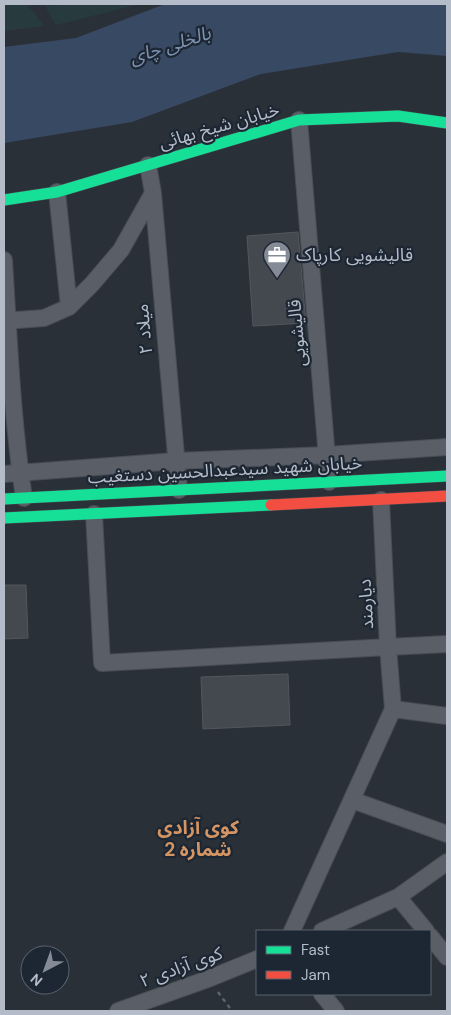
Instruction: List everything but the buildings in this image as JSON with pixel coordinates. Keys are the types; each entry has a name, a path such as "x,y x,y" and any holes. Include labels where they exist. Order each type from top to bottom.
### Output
{"main road":[{"name":"خیابان شیخ بهائی","path":"4,200 57,192 298,120 398,116 447,123"},
{"name":"خیابان شهید سیدعبدالحسین دستغیب","path":"4,499 447,476"},
{"name":"خیابان شهید سیدعبدالحسین دستغیب","path":"4,518 447,496"}],"street":[{"name":"قالیشویی","path":"298,120 329,482"},
{"name":"میلاد ۲","path":"148,165 179,490"},
{"path":"57,192 69,307"},
{"path":"6,320 44,318 69,307 121,250 152,192"},
{"path":"4,260 8,374 24,498"},
{"path":"4,474 176,461 327,455 447,447"},
{"name":"دیارمند","path":"381,500 388,647 447,644"},
{"path":"94,514 102,663 388,647 393,709 292,930"},
{"path":"393,709 447,716"},
{"path":"352,800 447,834"},
{"path":"324,930 398,897 447,862"},
{"path":"398,897 425,930"},
{"path":"431,937 447,957"},
{"name":"کوی آزادی ۲","path":"118,1011 208,979 256,959"},
{"path":"323,995 336,1011"}],"path":[{"path":"208,979 232,1011"}],"green space":[{"path":"4,4 27,4 44,26 4,31"},
{"path":"44,4 54,6 66,4 140,4 56,25"}],"water":[{"name":"بالخلی چای","path":"165,4 447,4 447,56 398,52 261,74 132,122 4,143 4,47 76,38"}],"traffic: fast":[{"path":"4,200 57,192 299,120 398,116 447,123"},
{"path":"4,499 447,476"},
{"path":"4,518 271,505"}],"traffic: jam":[{"path":"271,505 447,496"}],"place":[{"name":"قالیشویی کارپاک","path":"277,279"}],"district":[{"name":"کوی آزادی شماره 2","path":"198,838"}]}
